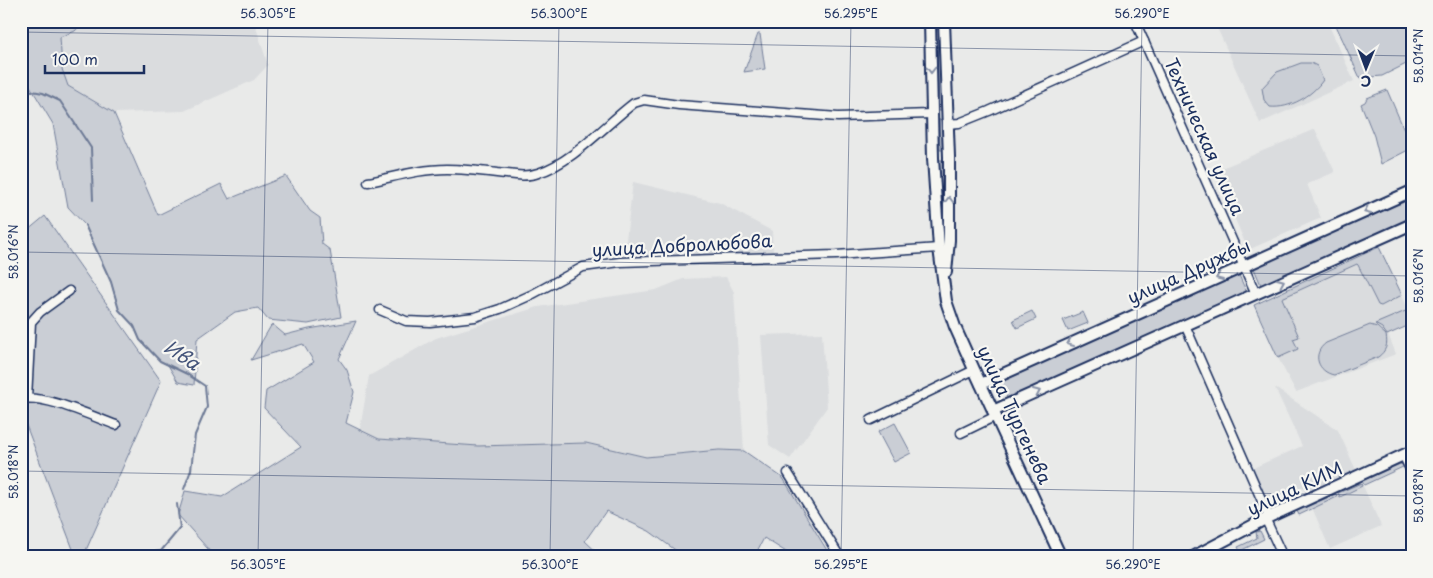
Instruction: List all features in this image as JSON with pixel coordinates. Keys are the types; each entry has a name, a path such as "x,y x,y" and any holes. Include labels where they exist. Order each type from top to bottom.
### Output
{"main road":[{"name":"улица Тургенева","path":"930,21 931,114 944,248"},
{"name":"улица Тургенева","path":"944,21 948,119 944,248 946,301 974,370 1061,557"},
{"path":"931,33 944,32"},
{"path":"931,114 948,119"},
{"name":"улица Дружбы","path":"981,384 1412,191"},
{"path":"994,414 1185,325 1412,224"},
{"name":"улица КИМ","path":"1193,557 1268,519 1408,453"}],"street":[{"name":"Техническая улица","path":"1135,21 1256,294"},
{"path":"948,119 959,123 1144,41"},
{"path":"368,182 403,174 448,169 521,176 538,174 559,163 580,148 634,103 644,100 679,105 838,117 931,114"},
{"name":"улица Добролюбова","path":"380,310 406,321 430,322 475,317 500,309 531,295 583,267 620,262 836,255 944,248"},
{"path":"69,291 40,312 31,322 24,399 58,403 116,425"},
{"path":"1185,325 1283,557"},
{"path":"871,420 974,370"},
{"path":"961,433 994,414"},
{"path":"1408,453 1412,473"},
{"path":"788,473 840,557"}],"shaded area":[{"path":"21,21 84,21 75,31 60,37 62,69 68,86 114,113 158,215 221,184 229,199 286,176 310,211 320,218 322,244 330,250 341,317 308,324 268,320 258,308 235,312 197,339 194,385 178,382 168,365 160,361 140,340 134,326 119,310 111,282 85,225 68,207 53,124 24,76 21,54"},
{"path":"84,21 89,21 101,29 125,21 254,21 268,65 254,80 184,111 114,113 68,86 62,69 60,37 75,31"},
{"path":"89,21 125,21 101,29"},
{"path":"1214,21 1327,21 1354,81 1260,123"},
{"path":"1334,21 1412,21 1412,61 1382,76 1360,78"},
{"path":"758,34 760,34 765,69 744,72"},
{"path":"941,38 943,111 939,111 937,39"},
{"path":"1301,63 1311,63 1317,66 1323,80 1307,96 1293,104 1270,107 1264,100 1262,88 1277,72"},
{"path":"1387,90 1412,148 1381,164 1374,136 1361,104 1367,98"},
{"path":"943,119 944,150 940,150 939,120"},
{"path":"1315,129 1335,172 1307,184 1321,218 1248,250 1215,171"},
{"path":"938,160 942,160 943,225 939,225"},
{"path":"633,182 720,203 772,231 773,252 624,256"},
{"path":"1412,195 1412,219 1261,285 1253,266"},
{"path":"45,216 161,381 83,557 76,557 21,412 21,236"},
{"path":"1379,247 1412,317 1412,323 1388,334 1396,354 1296,392 1254,305"},
{"path":"1379,247 1402,295 1381,306 1378,305 1357,264 1282,298 1299,337 1293,339 1298,349 1278,358 1254,305"},
{"path":"1238,273 1247,293 1008,400 1000,380"},
{"path":"726,277 734,292 744,451 719,450 646,457 586,443 478,446 379,439 360,429 369,376 436,338 538,307 656,290 683,279"},
{"path":"1408,310 1412,324 1387,335 1382,328 1375,324"},
{"path":"1032,311 1036,319 1017,328 1013,320"},
{"path":"1083,312 1088,323 1068,331 1063,320"},
{"path":"356,321 339,359 347,370 354,392 346,423 379,439 478,446 586,443 646,457 719,450 744,451 783,478 831,557 794,557 764,538 754,557 685,557 649,531 606,511 585,541 602,557 215,557 178,515 185,491 222,497 301,447 264,408 266,391 314,362 303,344 251,360 272,324 285,335"},
{"path":"1370,325 1377,327 1386,335 1386,348 1381,355 1334,375 1328,373 1320,366 1318,357 1321,347 1326,343"},
{"path":"822,333 827,407 790,459 769,445 761,335"},
{"path":"1275,388 1338,430 1381,526 1330,549 1303,487 1267,503 1251,469 1302,446"},
{"path":"895,423 911,453 894,462 878,432"},
{"path":"1400,464 1405,466 1364,485 1362,481"},
{"path":"1361,483 1362,486 1340,497 1338,493"},
{"path":"1336,494 1337,497 1299,515 1297,511"},
{"path":"1260,531 1264,539 1240,551 1238,547 1257,538 1256,532"}],"waterway":[{"name":"Ива","path":"21,75 27,90 43,93 60,101 91,148 93,200"},
{"name":"Ива","path":"85,225 111,282 119,310 134,326 140,340 160,361 187,374 205,386 207,407 195,435 191,470 184,489"},
{"name":"Ива","path":"145,557 148,553 161,551 180,528 177,504"}]}
